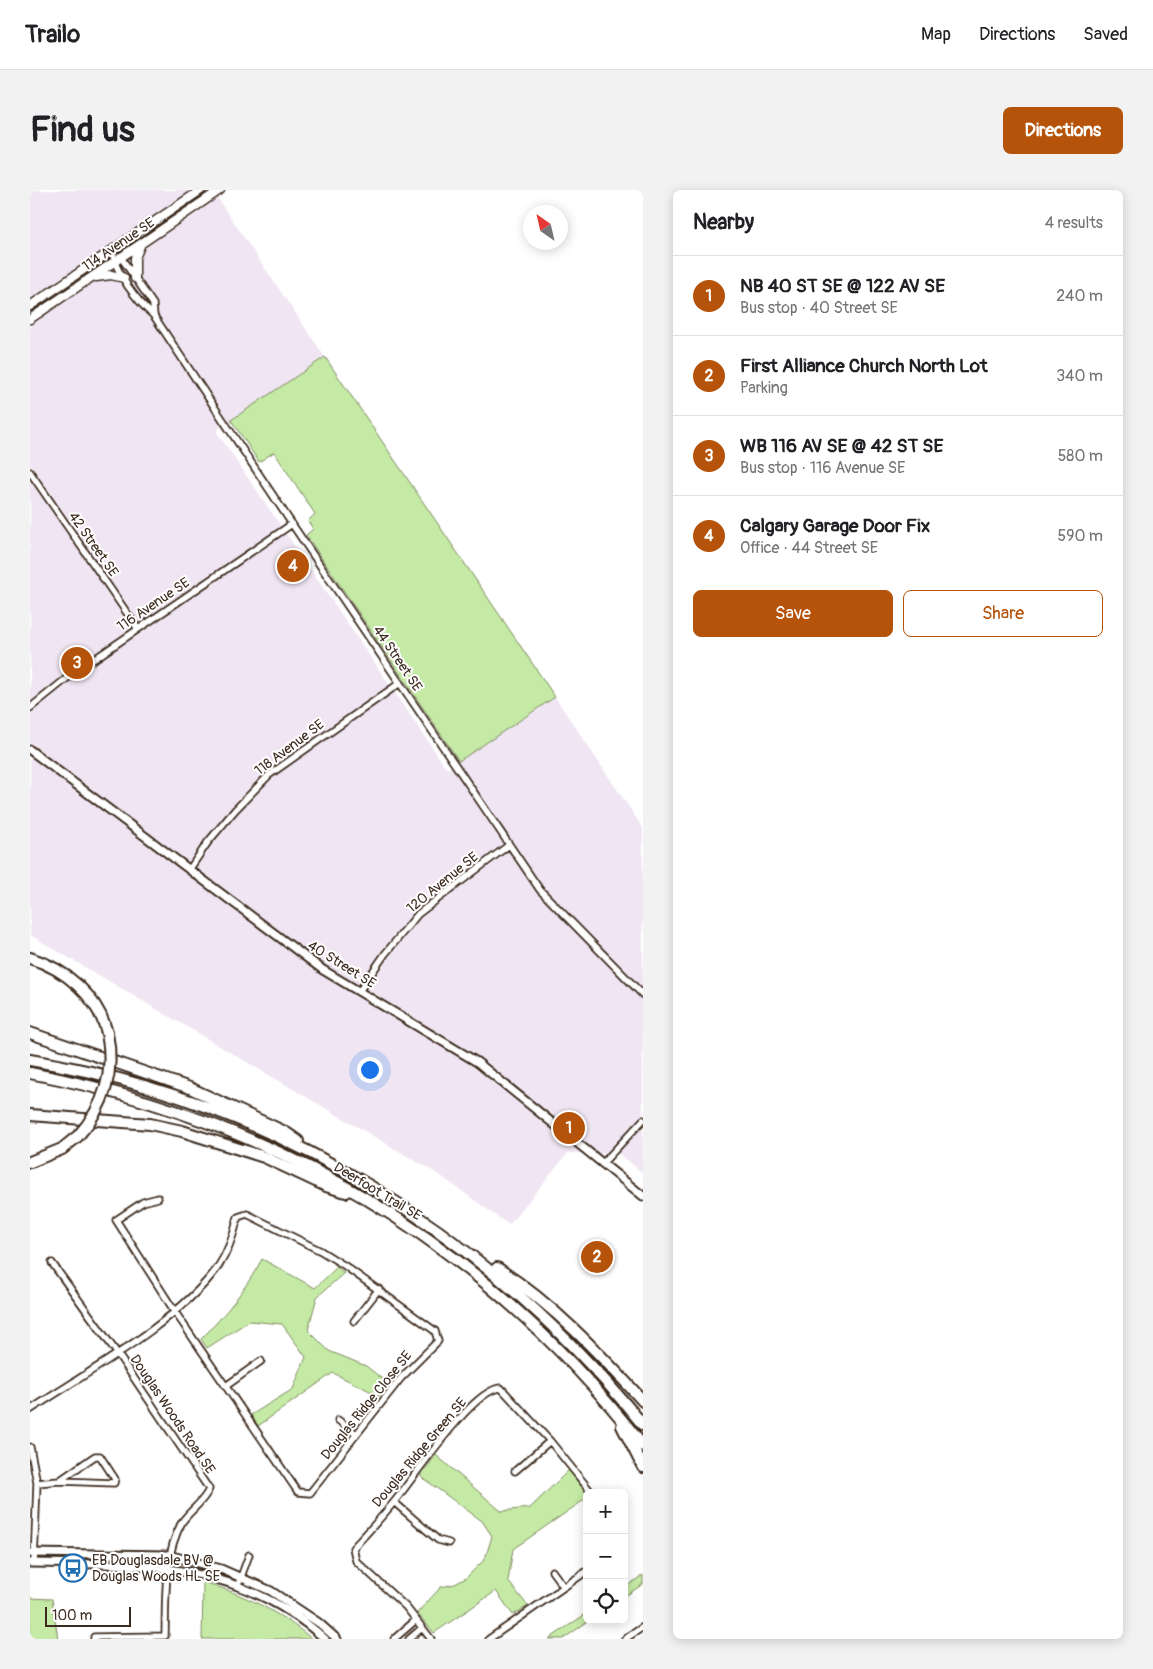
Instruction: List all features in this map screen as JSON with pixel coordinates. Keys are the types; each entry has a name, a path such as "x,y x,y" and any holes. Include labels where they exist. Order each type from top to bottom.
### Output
{"highway":[{"path":"30,958 52,967 81,988 100,1014 107,1033 111,1058 107,1086 94,1116 78,1136 62,1149 30,1162"},
{"path":"30,1033 190,1088 285,1132 334,1165"},
{"name":"Deerfoot Trail SE","path":"30,1060 100,1074 209,1108 280,1138 334,1165 396,1202 451,1239 497,1275 583,1354 643,1425"},
{"name":"Deerfoot Trail SE","path":"30,1073 110,1090 205,1120 300,1162 364,1197 444,1250 504,1298 560,1351 612,1407 643,1446"},
{"path":"30,1115 150,1124 182,1131 264,1157 326,1186 364,1197"},
{"path":"451,1239 517,1281 598,1352 643,1401"},
{"path":"612,1407 643,1467"}],"main road":[{"name":"114 Avenue SE","path":"30,306 201,190"},
{"name":"114 Avenue SE","path":"30,319 220,190"},
{"path":"135,278 136,253 140,245"},
{"path":"91,278 111,275 124,278"}],"street":[{"name":"44 Street SE","path":"112,250 122,257 153,304 154,316"},
{"path":"112,250 113,263"},
{"name":"44 Street SE","path":"113,263 145,308 154,316 292,524 540,890 643,995"},
{"name":"42 Street SE","path":"30,472 138,629"},
{"name":"116 Avenue SE","path":"30,708 71,675 292,524"},
{"name":"118 Avenue SE","path":"189,870 208,842 234,810 270,775 400,683"},
{"name":"40 Street SE","path":"30,750 324,970 477,1062 643,1196"},
{"name":"120 Avenue SE","path":"360,990 385,954 418,914 509,845"},
{"path":"602,1164 643,1120"},
{"path":"158,1198 143,1202 116,1220 174,1312"},
{"name":"Douglas Ridge Close SE","path":"30,1410 117,1353 195,1295 219,1265 234,1236 238,1217 247,1214 321,1251 379,1289 435,1331 438,1340 401,1378 310,1493 298,1492 174,1312"},
{"path":"52,1263 117,1353"},
{"path":"354,1321 379,1289"},
{"name":"Douglas Woods Road SE","path":"94,1639 94,1637 165,1636 168,1555 183,1522 197,1503 206,1496 209,1489 117,1353"},
{"path":"226,1386 261,1361"},
{"name":"Douglas Ridge Green SE","path":"431,1639 406,1607 356,1562 353,1548 394,1502 455,1425 481,1397 493,1388 501,1388 550,1441 589,1489"},
{"path":"338,1420 356,1434"},
{"path":"515,1471 550,1441"},
{"path":"30,1447 37,1483 32,1563 168,1567 238,1585 285,1609 324,1639"},
{"path":"37,1483 59,1481 114,1483 115,1479 100,1456 95,1456 59,1481"},
{"path":"394,1502 438,1540 449,1543"},
{"path":"32,1553 168,1555 241,1576 292,1604 337,1639"},
{"path":"238,1585 249,1554"},
{"path":"552,1571 563,1586"},
{"path":"488,1639 583,1574"},
{"path":"394,1639 416,1620"},
{"path":"626,1639 643,1627"},
{"path":"409,1639 422,1628"}],"shaded area":[{"path":"30,190 212,190 325,357 216,431 447,769 555,697 643,828 643,1173 619,1154 568,1153 509,1225 438,1174 30,935"}],"green space":[{"path":"325,357 555,697 459,761 306,535 313,529 308,521 315,514 274,452 259,462 231,420"},
{"path":"262,1259 315,1288 337,1267 344,1273 317,1297 308,1330 329,1351 366,1366 390,1385 380,1396 333,1373 258,1426 251,1415 293,1389 306,1357 282,1324 249,1321 207,1348 201,1339 234,1301"},
{"path":"436,1455 501,1511 530,1508 569,1470 583,1489 583,1501 513,1549 508,1581 528,1606 513,1615 496,1591 434,1633 417,1613 441,1587 455,1584 466,1578 485,1559 492,1536 482,1521 420,1476"},
{"path":"643,1575 643,1584 628,1594 628,1585"},
{"path":"203,1582 247,1598 274,1612 312,1639 202,1639"},
{"path":"30,1598 52,1599 58,1639 30,1639"},
{"path":"583,1616 584,1624 563,1639 549,1639"}],"place":[{"name":"Calgary Garage Door Fix","path":"293,566"},
{"name":"WB 116 AV SE @ 42 ST SE","path":"77,663"},
{"name":"NB 40 ST SE @ 122 AV SE","path":"569,1128"},
{"name":"First Alliance Church North Lot","path":"597,1257"},
{"name":"EB Douglasdale BV @ Douglas Woods HL SE","path":"73,1568"}]}
